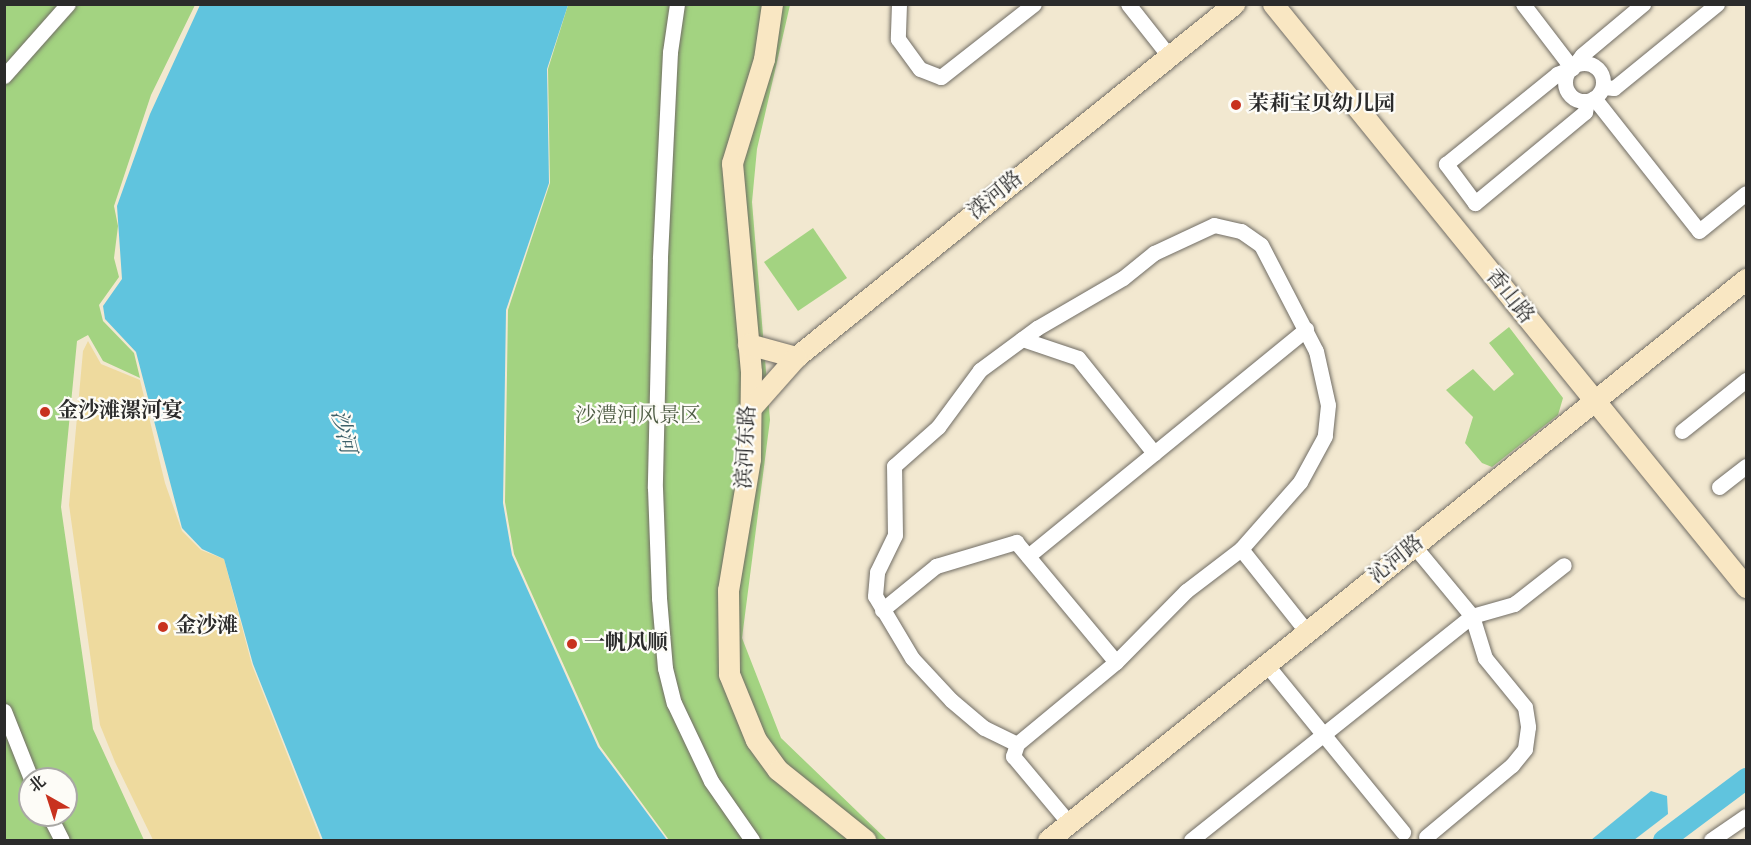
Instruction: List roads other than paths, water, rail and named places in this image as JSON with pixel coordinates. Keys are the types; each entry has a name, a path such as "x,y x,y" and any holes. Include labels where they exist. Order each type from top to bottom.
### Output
{"street":[{"path":"4,76 68,4"},
{"path":"677,4 670,52 660,259 655,488 659,598 666,668 674,703 711,781 752,840"},
{"name":"滨河东路","path":"772,4 764,59 732,163 748,344 750,459 728,590 729,674 756,741 778,770 865,840"},
{"path":"899,4 897,39 920,69 941,77 1034,4"},
{"path":"1128,4 1169,56"},
{"name":"滦河路","path":"750,409 796,357 1234,4"},
{"name":"香山路","path":"1273,4 1746,587"},
{"path":"1523,4 1572,68"},
{"path":"1643,4 1582,55 1572,68 1566,77 1568,92 1573,97 1595,95 1614,88 1717,4"},
{"path":"1581,63 1595,67 1595,95 1585,112 1475,203 1446,164 1557,74 1581,63"},
{"path":"1595,95 1700,231 1746,193"},
{"path":"1017,744 984,728 951,700 912,658 875,596 877,572 895,535 894,466 938,427 981,370 1022,339 1123,278 1154,253 1214,225 1241,231 1261,245 1316,351 1328,405 1325,435 1300,482 1241,549 1186,591 1116,662 1017,744 1013,756 1068,823"},
{"name":"沁河路","path":"1047,840 1746,279"},
{"path":"1028,556 1306,329"},
{"path":"1022,339 1078,358 1154,453"},
{"path":"748,344 796,357"},
{"path":"1682,431 1746,380"},
{"path":"1719,488 1746,466"},
{"path":"882,610 936,566 1016,542 1116,662"},
{"path":"1266,664 1324,735 1399,838 1418,830 1426,839 1512,765 1525,749 1528,727 1525,707 1485,658 1472,616 1414,546"},
{"path":"1241,549 1307,632"},
{"path":"1191,840 1472,616 1514,604 1564,565"},
{"path":"4,711 26,767"},
{"path":"1711,840 1746,816"}],"water":[{"name":"沙河","path":"200,5 568,5 547,69 549,183 506,310 503,503 512,555 598,747 667,840 323,840 253,664 224,559 202,549 182,528 136,352 105,319 103,306 122,279 117,206 150,114"},
{"path":"1651,791 1667,796 1668,814 1634,840 1591,840"}],"waterway":[{"path":"1663,840 1746,778"}],"place":[{"name":"茉莉宝贝幼儿园","path":"1236,105"},
{"name":"金沙滩漯河宴","path":"45,412"},
{"name":"金沙滩","path":"163,627"},
{"name":"一帆风顺","path":"572,644"}],"park label":[{"name":"沙澧河风景区","path":"638,417"}]}
